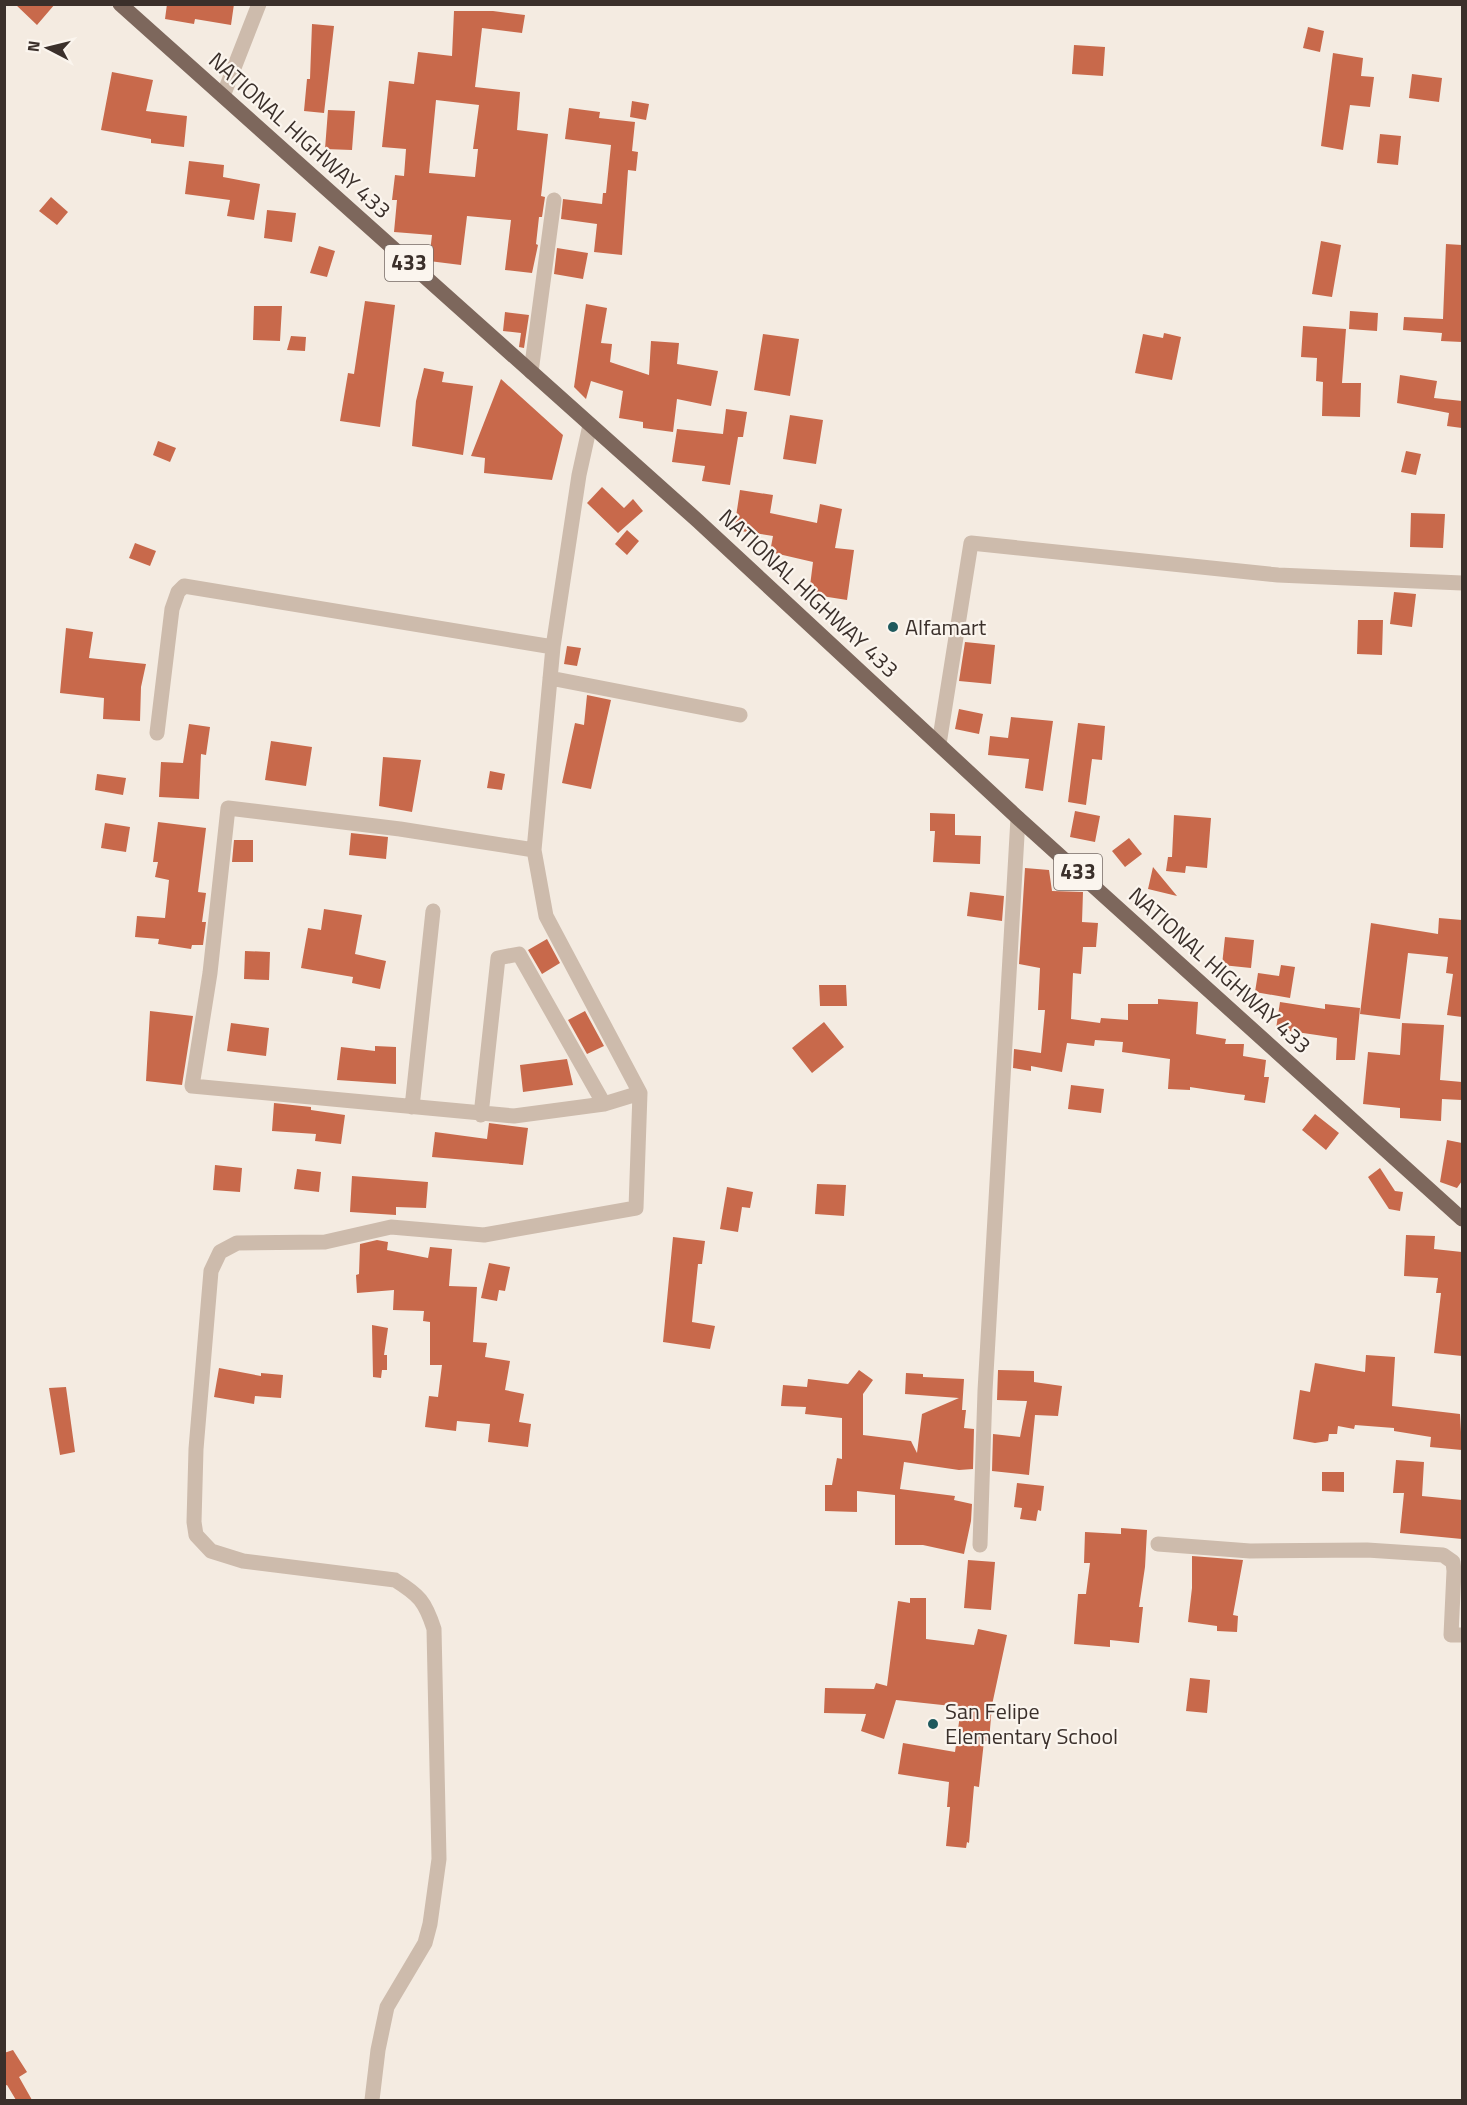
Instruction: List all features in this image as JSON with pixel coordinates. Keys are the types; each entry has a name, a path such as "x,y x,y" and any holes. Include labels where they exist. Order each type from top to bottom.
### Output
{"main road":[{"name":"NATIONAL HIGHWAY 433","path":"120,4 699,521 1018,818 1462,1219"}],"street":[{"path":"223,96 258,4"},
{"path":"531,372 554,200"},
{"path":"372,2100 378,2050 387,2007 425,1943 430,1924 439,1859 434,1629 426,1605 414,1592 394,1580 243,1561 211,1551 196,1535 194,1522 196,1449 212,1271 220,1252 237,1243 325,1242 391,1227 484,1235 636,1208 640,1093 546,916 534,850 553,647 579,474 590,426"},
{"path":"939,744 971,543 1278,575 1462,583"},
{"path":"157,733 172,609 178,592 184,586 553,647"},
{"path":"550,678 740,715"},
{"path":"534,850 400,829 228,808 210,973 192,1086 480,1115 514,1116 604,1104 640,1093"},
{"path":"980,1545 985,1391 1018,818"},
{"path":"412,1107 433,911"},
{"path":"480,1115 498,958 519,954 604,1104"},
{"path":"1158,1544 1250,1551 1367,1550 1443,1555 1453,1562 1454,1571 1451,1635 1462,1635"}],"building":[{"path":"15,4 55,4 37,25"},
{"path":"167,4 234,4 231,25 195,19 194,24 165,19"},
{"path":"454,11 493,11 525,15 522,33 482,28 475,87 520,92 517,130 548,134 541,196 545,197 542,217 539,217 536,244 538,245 532,273 505,270 511,220 467,216 461,265 429,261 432,235 394,232 397,200 392,200 395,175 404,176 406,149 382,147 389,81 414,84 418,52 452,56","holes":["436,100 479,105 473,149 478,149 475,177 429,173"]},
{"path":"312,24 334,26 324,113 304,111 307,79 310,79"},
{"path":"1308,27 1324,31 1320,52 1303,48"},
{"path":"1074,45 1105,47 1103,76 1072,74"},
{"path":"1333,53 1363,58 1361,76 1374,77 1370,107 1350,105 1343,150 1321,146"},
{"path":"112,72 153,80 146,111 187,116 184,147 151,143 151,139 101,130"},
{"path":"1412,74 1442,78 1439,102 1409,98"},
{"path":"632,101 649,104 646,120 630,117"},
{"path":"569,108 600,112 599,118 635,122 632,151 638,152 636,171 628,170 622,255 594,252 597,224 561,219 563,199 602,204 603,193 606,193 611,145 565,139"},
{"path":"328,110 355,111 352,150 325,149"},
{"path":"1380,134 1401,136 1398,165 1377,163"},
{"path":"189,161 224,165 223,177 260,184 254,220 227,216 230,200 185,194"},
{"path":"51,197 68,212 57,225 39,211"},
{"path":"267,210 296,213 292,242 264,238"},
{"path":"1321,241 1341,245 1332,297 1312,294"},
{"path":"1446,244 1462,245 1462,342 1441,341 1442,333 1403,330 1404,317 1443,319"},
{"path":"319,246 335,251 327,277 310,273"},
{"path":"557,248 588,253 583,279 554,274"},
{"path":"365,301 395,305 380,427 340,421 348,373 354,374"},
{"path":"586,304 607,308 601,343 612,344 610,362 649,375 651,341 679,343 677,364 718,371 711,406 677,399 673,432 643,428 643,422 619,418 623,391 591,381 586,399 574,387"},
{"path":"254,306 282,306 280,341 253,340"},
{"path":"1350,311 1378,313 1377,331 1349,329"},
{"path":"505,312 529,315 524,348 519,347 521,333 503,331"},
{"path":"1303,326 1346,329 1342,383 1361,383 1360,417 1322,416 1323,382 1316,381 1317,358 1301,357"},
{"path":"1164,333 1181,337 1172,380 1135,373 1143,334 1163,338"},
{"path":"763,334 799,339 790,396 754,390"},
{"path":"291,336 306,337 305,351 287,350"},
{"path":"424,368 444,372 442,382 473,386 463,455 412,446 416,401"},
{"path":"1400,375 1437,381 1434,398 1462,401 1462,428 1447,426 1449,413 1397,403"},
{"path":"501,379 563,435 552,480 484,473 485,458 471,456"},
{"path":"726,409 747,412 743,437 738,437 730,485 702,481 705,466 672,462 677,429 723,434"},
{"path":"790,415 823,420 816,464 783,459"},
{"path":"158,441 176,448 170,462 153,455"},
{"path":"1406,451 1421,454 1416,475 1401,472"},
{"path":"602,487 624,508 633,499 643,511 618,533 587,503"},
{"path":"740,490 773,495 770,513 817,523 820,504 842,509 835,548 854,550 847,600 809,594 813,562 770,552 773,536 734,530"},
{"path":"1411,513 1445,514 1443,548 1410,547"},
{"path":"627,530 639,541 627,555 615,544"},
{"path":"135,543 156,551 150,566 129,558"},
{"path":"1394,592 1416,594 1412,627 1390,624"},
{"path":"1358,620 1383,620 1382,655 1357,654"},
{"path":"66,628 93,632 89,658 146,664 141,687 140,721 103,719 104,698 60,693"},
{"path":"965,642 995,645 991,684 959,681"},
{"path":"567,646 581,648 577,666 564,664"},
{"path":"587,695 611,700 591,789 562,783 575,723 584,725"},
{"path":"959,709 983,714 979,734 955,729"},
{"path":"1011,717 1053,721 1043,791 1025,788 1029,759 988,755 990,736 1008,738"},
{"path":"1078,723 1105,726 1102,760 1092,759 1086,805 1068,802"},
{"path":"189,724 210,727 206,755 201,754 199,799 159,797 161,762 183,763"},
{"path":"271,741 312,747 306,786 265,780"},
{"path":"383,757 421,760 412,812 379,806"},
{"path":"490,771 505,774 502,790 487,788"},
{"path":"97,774 126,778 123,795 95,790"},
{"path":"1075,811 1100,816 1095,842 1070,837"},
{"path":"930,813 955,814 955,835 981,836 980,864 933,862 935,831 930,831"},
{"path":"1174,815 1211,818 1207,868 1186,866 1185,873 1166,871 1168,857 1172,857"},
{"path":"158,822 206,828 198,892 206,893 202,922 206,922 203,945 192,945 191,949 158,944 159,939 135,937 137,916 165,918 169,880 155,877 158,862 153,862"},
{"path":"105,823 130,827 126,852 101,848"},
{"path":"351,833 388,837 386,859 349,855"},
{"path":"1129,838 1142,854 1125,867 1112,851"},
{"path":"234,840 253,840 253,862 232,862"},
{"path":"1153,867 1177,896 1148,889"},
{"path":"1025,868 1049,870 1052,891 1083,892 1082,922 1098,923 1096,947 1083,947 1081,974 1073,973 1071,1019 1100,1023 1101,1018 1128,1020 1128,1004 1158,1004 1158,999 1198,1002 1196,1034 1226,1039 1225,1044 1244,1044 1243,1056 1266,1060 1264,1077 1269,1077 1265,1103 1244,1100 1245,1095 1190,1087 1190,1090 1168,1089 1170,1059 1122,1052 1123,1042 1095,1040 1094,1046 1067,1043 1062,1072 1031,1066 1031,1071 1013,1068 1014,1049 1041,1053 1045,1010 1038,1010 1040,968 1019,964"},
{"path":"970,892 1004,896 1002,921 967,916"},
{"path":"324,909 362,915 355,954 386,961 380,989 352,983 353,977 301,968 308,928 321,930"},
{"path":"1439,918 1462,920 1462,1017 1447,1015 1453,974 1446,973 1448,957 1408,953 1400,1019 1360,1014 1371,923 1438,934"},
{"path":"1225,937 1254,940 1251,968 1222,965"},
{"path":"547,939 560,963 542,974 528,950"},
{"path":"245,951 270,952 269,980 244,979"},
{"path":"1281,965 1295,967 1290,998 1255,992 1258,973 1279,976"},
{"path":"819,985 846,985 847,1006 820,1006"},
{"path":"1280,1002 1325,1009 1325,1004 1360,1008 1355,1060 1336,1060 1337,1038 1276,1029"},
{"path":"150,1011 193,1016 182,1085 146,1081"},
{"path":"585,1011 604,1046 587,1054 568,1020"},
{"path":"824,1022 844,1047 812,1073 792,1048"},
{"path":"231,1023 269,1028 266,1056 227,1051"},
{"path":"1402,1023 1444,1025 1440,1080 1462,1082 1462,1100 1442,1099 1441,1121 1400,1118 1400,1108 1363,1104 1368,1052 1400,1055"},
{"path":"375,1046 396,1047 396,1084 337,1080 341,1047 375,1051"},
{"path":"567,1059 573,1085 523,1092 520,1065"},
{"path":"1071,1085 1104,1089 1101,1113 1068,1109"},
{"path":"274,1103 311,1107 311,1110 345,1115 341,1144 315,1141 316,1134 272,1131"},
{"path":"1315,1114 1339,1133 1326,1150 1302,1130"},
{"path":"489,1123 528,1128 523,1165 432,1157 435,1132 487,1139"},
{"path":"1447,1140 1462,1143 1462,1181 1457,1188 1440,1182"},
{"path":"215,1165 242,1168 240,1192 213,1190"},
{"path":"1380,1168 1395,1191 1403,1192 1400,1211 1389,1209 1368,1177"},
{"path":"297,1169 321,1172 319,1192 294,1189"},
{"path":"352,1176 428,1182 426,1208 396,1207 396,1215 350,1212"},
{"path":"817,1184 846,1185 844,1216 815,1214"},
{"path":"727,1187 753,1192 750,1208 742,1207 738,1232 720,1229"},
{"path":"1406,1235 1435,1236 1434,1249 1462,1252 1462,1356 1434,1353 1441,1293 1436,1293 1438,1278 1404,1276"},
{"path":"673,1237 705,1241 702,1264 698,1264 692,1322 715,1326 710,1349 663,1342"},
{"path":"377,1240 388,1242 387,1250 428,1258 430,1247 452,1249 449,1286 477,1287 473,1342 487,1343 485,1357 510,1361 505,1390 524,1394 519,1422 531,1424 528,1447 488,1442 490,1424 457,1421 456,1431 425,1427 429,1396 438,1397 442,1365 430,1365 430,1322 423,1321 424,1311 393,1310 394,1290 357,1293 356,1275 359,1274 360,1244"},
{"path":"489,1263 510,1267 505,1291 499,1290 497,1301 481,1298"},
{"path":"372,1325 388,1328 384,1355 387,1355 387,1370 382,1370 381,1378 373,1377"},
{"path":"1366,1355 1395,1357 1392,1406 1460,1414 1462,1450 1430,1447 1431,1437 1394,1431 1394,1428 1355,1425 1354,1429 1338,1426 1337,1434 1329,1434 1328,1441 1315,1443 1293,1439 1300,1390 1310,1392 1315,1363 1365,1372"},
{"path":"219,1368 261,1376 261,1373 283,1375 281,1398 255,1396 254,1404 214,1397"},
{"path":"859,1370 873,1380 863,1394 863,1435 911,1441 917,1453 922,1414 959,1398 905,1394 906,1373 923,1374 923,1377 964,1379 962,1410 966,1410 964,1428 974,1429 973,1469 959,1470 904,1462 900,1489 955,1496 954,1500 972,1504 964,1554 923,1545 895,1545 895,1495 857,1491 857,1512 825,1511 825,1485 832,1485 837,1458 842,1459 842,1418 805,1414 806,1407 781,1406 783,1385 807,1387 808,1379 848,1384"},
{"path":"998,1370 1034,1371 1034,1382 1062,1386 1058,1416 1035,1415 1029,1475 992,1471 993,1434 1020,1437 1027,1401 997,1400"},
{"path":"66,1387 75,1452 60,1455 49,1388"},
{"path":"1396,1460 1424,1462 1422,1496 1462,1500 1462,1539 1400,1533 1404,1493 1393,1493"},
{"path":"1322,1472 1344,1472 1344,1492 1322,1491"},
{"path":"1017,1483 1044,1486 1041,1511 1038,1510 1036,1521 1020,1519 1022,1508 1014,1507"},
{"path":"1121,1528 1147,1530 1145,1567 1139,1607 1143,1607 1139,1643 1110,1640 1110,1647 1074,1644 1078,1594 1086,1594 1090,1563 1084,1563 1085,1532 1121,1534"},
{"path":"1192,1556 1243,1560 1233,1615 1238,1616 1237,1632 1217,1631 1217,1626 1188,1622 1192,1588"},
{"path":"968,1560 995,1562 991,1610 964,1608"},
{"path":"910,1598 926,1598 926,1639 974,1645 978,1629 1007,1635 992,1705 989,1741 984,1741 979,1787 974,1786 969,1843 967,1842 966,1848 946,1846 950,1807 947,1807 949,1782 898,1774 903,1743 955,1752 961,1707 896,1700 884,1739 861,1731 866,1714 824,1713 825,1688 874,1689 876,1683 887,1686 898,1601 910,1603"},
{"path":"1190,1678 1210,1680 1207,1713 1186,1711"},
{"path":"13,2050 27,2072 19,2077 32,2100 16,2100 7,2085 4,2086 4,2053"}],"place":[{"name":"Alfamart","path":"893,627"},
{"name":"San Felipe Elementary School","path":"933,1724"}]}
